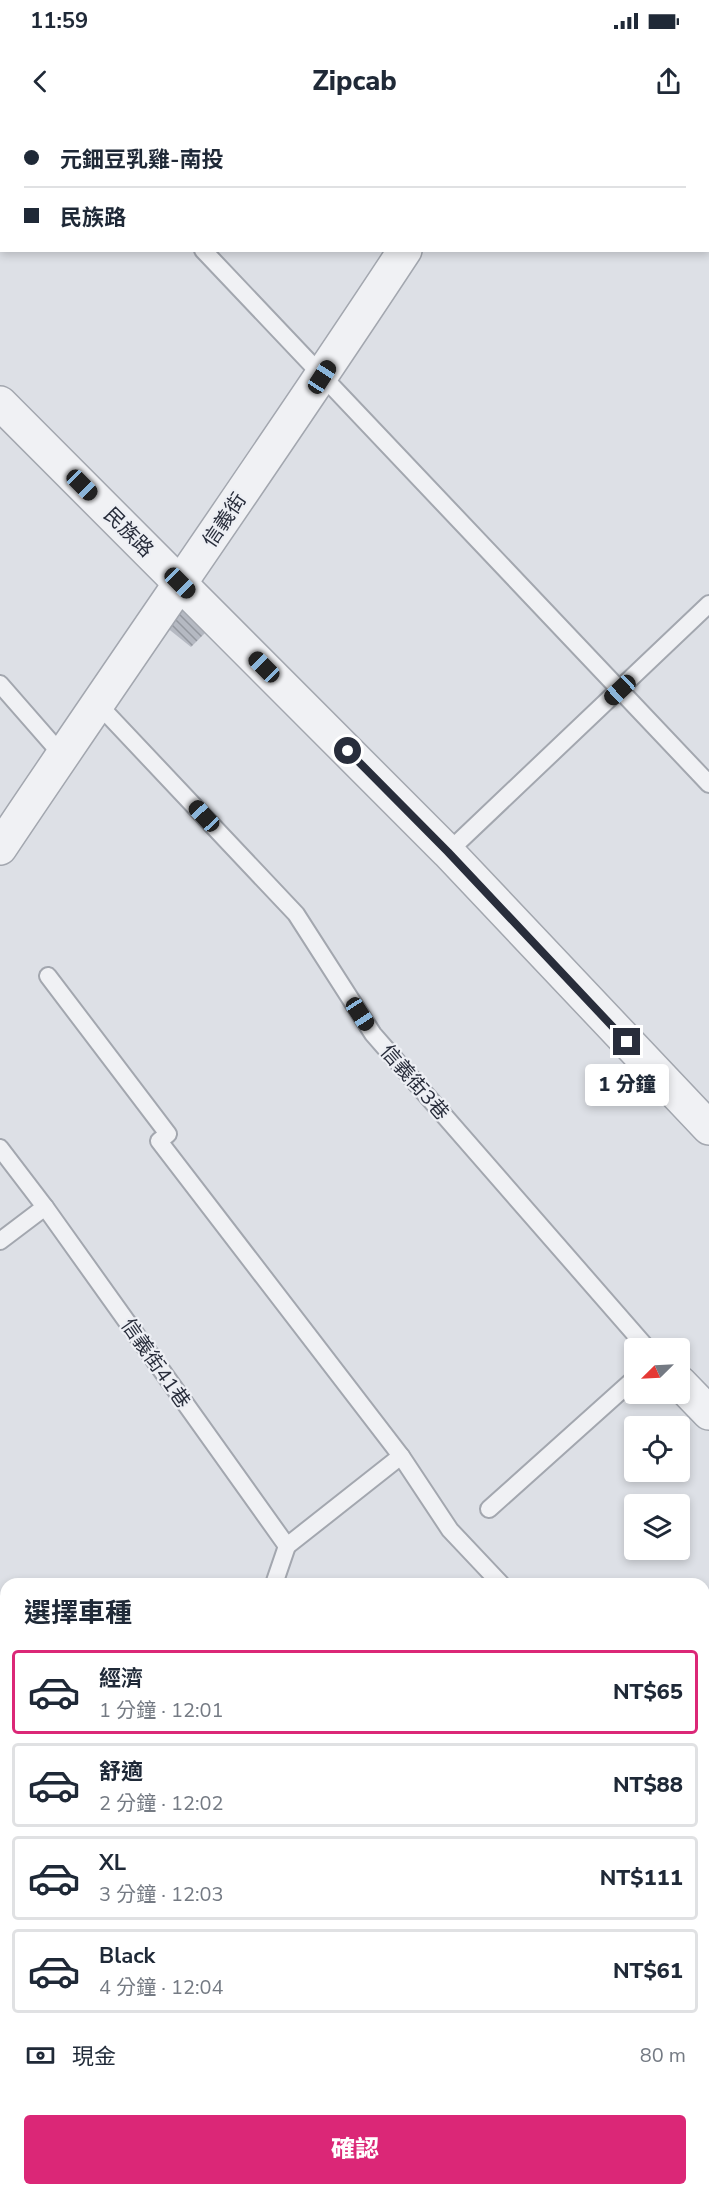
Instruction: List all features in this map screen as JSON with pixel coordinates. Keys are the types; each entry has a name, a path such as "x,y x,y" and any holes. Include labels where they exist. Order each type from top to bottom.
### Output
{"street":[{"name":"信義街","path":"0,848 322,377 404,252"},
{"name":"民族路","path":"0,403 448,852 709,1128"},
{"path":"690,1393 709,1413"}],"lane":[{"path":"205,252 709,784"},
{"path":"448,852 709,604"},
{"path":"0,684 62,755"},
{"name":"信義街3巷","path":"97,703 296,914 373,1034 638,1338"},
{"path":"48,976 168,1134 159,1141 401,1456 450,1530 495,1578"},
{"name":"信義街41巷","path":"0,1148 45,1207 287,1546"},
{"path":"0,1241 45,1207"},
{"path":"489,1509 624,1388"},
{"path":"276,1578 287,1546 401,1456"}],"building":[{"path":"181,608 207,631 191,647 166,627"}],"route":[{"path":"348,751 448,852 627,1042"}]}
